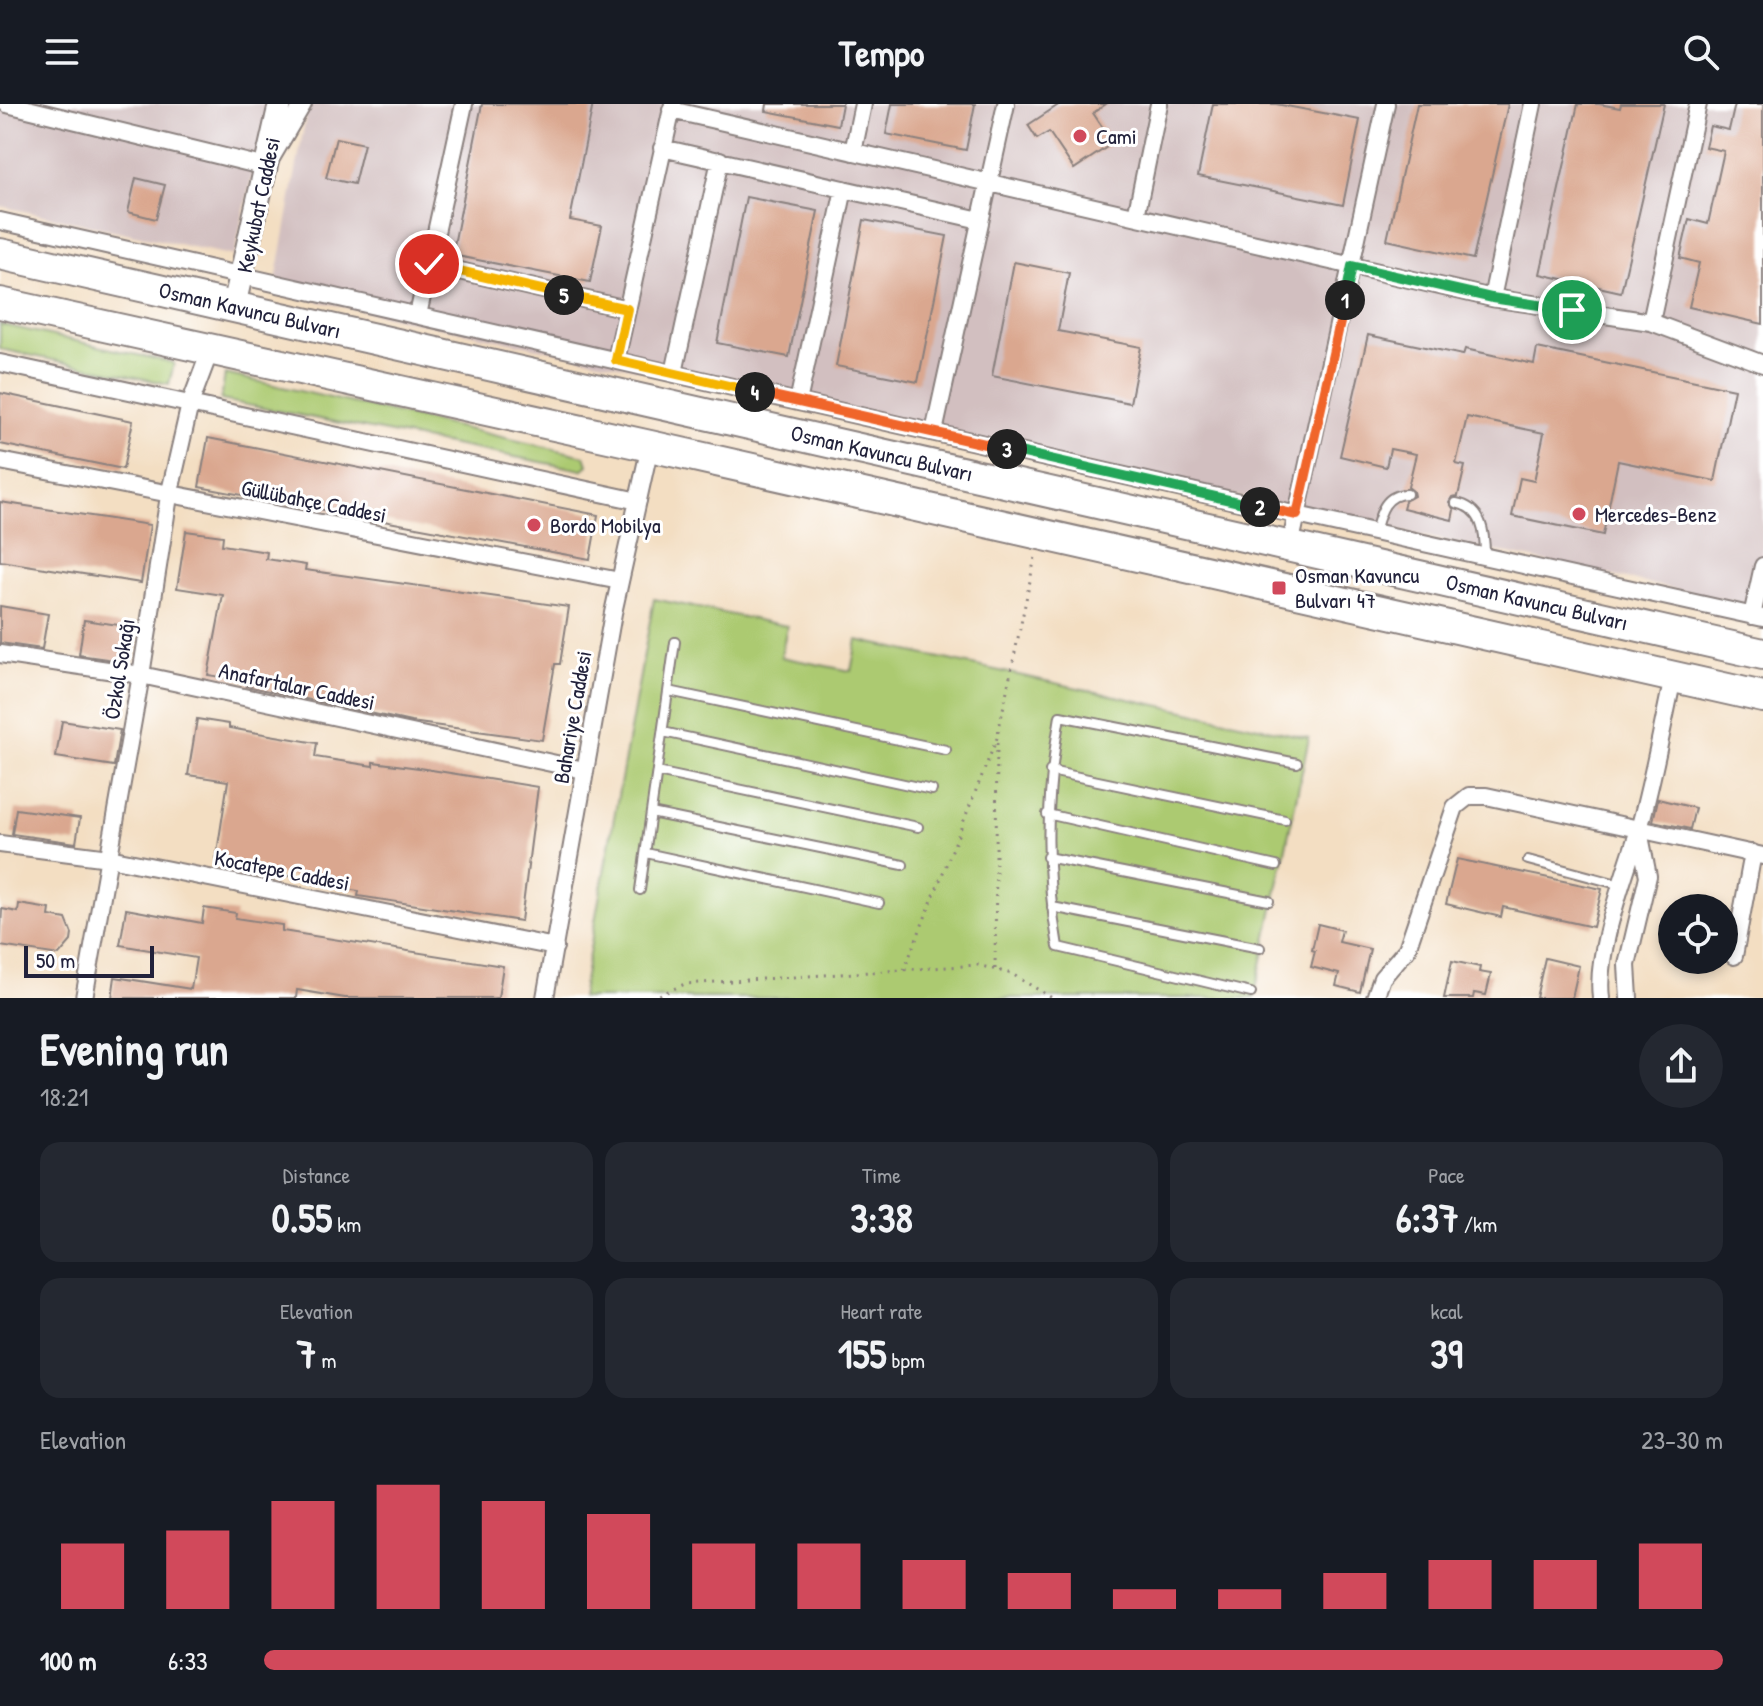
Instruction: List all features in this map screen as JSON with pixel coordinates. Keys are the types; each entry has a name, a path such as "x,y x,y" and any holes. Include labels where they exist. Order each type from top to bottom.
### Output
{"highway":[{"name":"Osman Kavuncu Bulvarı","path":"0,254 1763,654"},
{"name":"Osman Kavuncu Bulvarı","path":"0,303 1763,697"},
{"path":"210,351 234,306"}],"street":[{"path":"7,104 75,112 266,167 303,104"},
{"name":"Keykubat Caddesi","path":"234,306 280,104"},
{"path":"418,315 464,104"},
{"path":"853,152 863,104"},
{"path":"934,432 1006,104"},
{"path":"1136,216 1159,104"},
{"path":"1290,546 1386,104"},
{"path":"1492,298 1533,104"},
{"path":"1651,322 1698,104"},
{"path":"616,360 672,107 853,152 1492,298 1651,322 1763,364"},
{"path":"662,148 980,220"},
{"path":"674,373 720,160"},
{"path":"798,402 844,189"},
{"path":"0,221 1758,617 1763,566"},
{"path":"429,264 627,309"},
{"name":"Özkol Sokağı","path":"84,998 169,496 190,404 210,351"},
{"path":"0,363 638,501"},
{"name":"Bahariye Caddesi","path":"545,998 584,770 620,581 650,446"},
{"name":"Güllübahçe Caddesi","path":"0,461 620,581"},
{"name":"Anafartalar Caddesi","path":"0,654 141,675 584,770"},
{"path":"1601,998 1601,970 1621,885 1639,829 1673,678"},
{"path":"1375,998 1382,978 1407,949 1455,807 1475,795 1758,854 1738,939"},
{"path":"1629,998 1627,965 1648,876 1639,829"},
{"name":"Kocatepe Caddesi","path":"0,844 109,858 555,947"}],"lane":[{"path":"1374,532 1385,504 1396,495 1407,494"},
{"path":"1456,503 1469,507 1480,519 1485,534 1485,557"},
{"path":"640,890 675,642"},
{"path":"669,691 946,750"},
{"path":"1251,993 1058,947 1047,857 1047,814 1050,771 1060,716 1297,763"},
{"path":"663,732 932,790"},
{"path":"1050,771 1285,820"},
{"path":"657,772 918,827"},
{"path":"651,813 903,865"},
{"path":"1047,814 1276,866"},
{"path":"646,853 879,903"},
{"path":"1047,857 1269,901"},
{"path":"1528,860 1621,885"},
{"path":"1052,907 1260,948"}],"path":[{"path":"904,970 997,738 1040,534"},
{"path":"995,969 997,738"},
{"path":"652,998 685,984 978,965 1028,982 1052,998"}],"shaded area":[{"path":"0,104 268,104 234,256 0,206"},
{"path":"308,104 1763,104 1763,608 274,292"}],"green space":[{"path":"0,324 174,363 169,384 0,349"},
{"path":"225,374 585,456 588,465 582,470 221,400"},
{"path":"654,599 787,626 781,657 851,671 857,640 1309,738 1254,998 581,998"}],"building":[{"path":"482,104 593,104 570,220 602,226 590,282 452,255"},
{"path":"767,104 842,104 838,125 766,111"},
{"path":"892,104 975,104 966,150 886,134"},
{"name":"Cami","path":"1060,104 1106,104 1093,113 1113,143 1074,169 1049,132 1037,139 1028,125"},
{"path":"1213,104 1276,104 1360,120 1343,205 1198,176"},
{"path":"1417,104 1508,104 1473,259 1387,240"},
{"path":"1578,104 1620,108 1621,104 1664,104 1621,292 1540,274"},
{"path":"1735,104 1763,104 1763,324 1689,307 1699,263 1680,258 1689,219 1708,224 1724,151 1705,147 1710,126 1729,130"},
{"path":"336,138 364,144 354,184 326,178"},
{"path":"136,178 165,185 156,219 128,212"},
{"path":"746,197 818,211 789,357 717,343"},
{"path":"864,220 947,236 918,382 836,366"},
{"path":"1014,262 1069,273 1058,331 1141,347 1130,403 992,376"},
{"path":"1368,335 1463,355 1465,349 1534,364 1537,348 1734,389 1715,481 1618,461 1603,535 1512,516 1520,478 1534,481 1544,433 1467,417 1456,464 1465,466 1458,496 1452,497 1449,502 1454,510 1452,520 1403,508 1405,501 1414,496 1408,487 1416,454 1390,449 1386,467 1340,456"},
{"path":"0,393 133,421 123,469 0,444"},
{"path":"208,438 598,515 590,559 199,487"},
{"path":"0,502 150,525 141,583 0,561"},
{"path":"186,531 223,536 222,545 267,552 266,559 306,565 305,570 569,607 560,664 555,664 542,740 411,722 246,686 247,681 208,675 223,595 177,588"},
{"path":"0,606 48,614 42,649 0,643"},
{"path":"84,620 133,627 128,662 79,655"},
{"path":"197,719 229,724 229,728 317,743 315,757 373,766 373,762 419,768 538,787 521,921 358,896 359,891 308,883 308,879 259,871 260,866 216,859 228,781 188,775"},
{"path":"62,721 120,730 114,766 56,757"},
{"path":"1658,799 1695,808 1690,829 1653,821"},
{"path":"16,809 80,818 76,843 12,834"},
{"path":"1457,859 1602,889 1593,927 1503,907 1501,917 1446,904"},
{"path":"19,904 50,909 49,916 66,919 72,934 71,941 59,955 0,946 2,909 18,912"},
{"path":"204,908 236,913 235,918 282,925 282,931 503,966 498,998 345,998 297,990 296,998 112,998 115,977 191,989 196,958 120,945 126,909 202,923"},
{"path":"1318,924 1342,930 1339,942 1370,949 1360,992 1336,986 1339,974 1311,967"},
{"path":"1545,958 1579,966 1572,998 1536,998"},
{"path":"1452,961 1480,967 1479,972 1491,974 1486,995 1474,993 1473,998 1444,998"}],"place":[{"name":"Cami","path":"1080,136"},
{"name":"Mercedes-Benz","path":"1579,514"},
{"name":"Bordo Mobilya","path":"534,525"},
{"name":"Osman Kavuncu Bulvarı 47","path":"1279,588"}],"route":[{"path":"429,264 627,309 616,360 1297,515 1352,266 1492,298 1572,310"}]}
